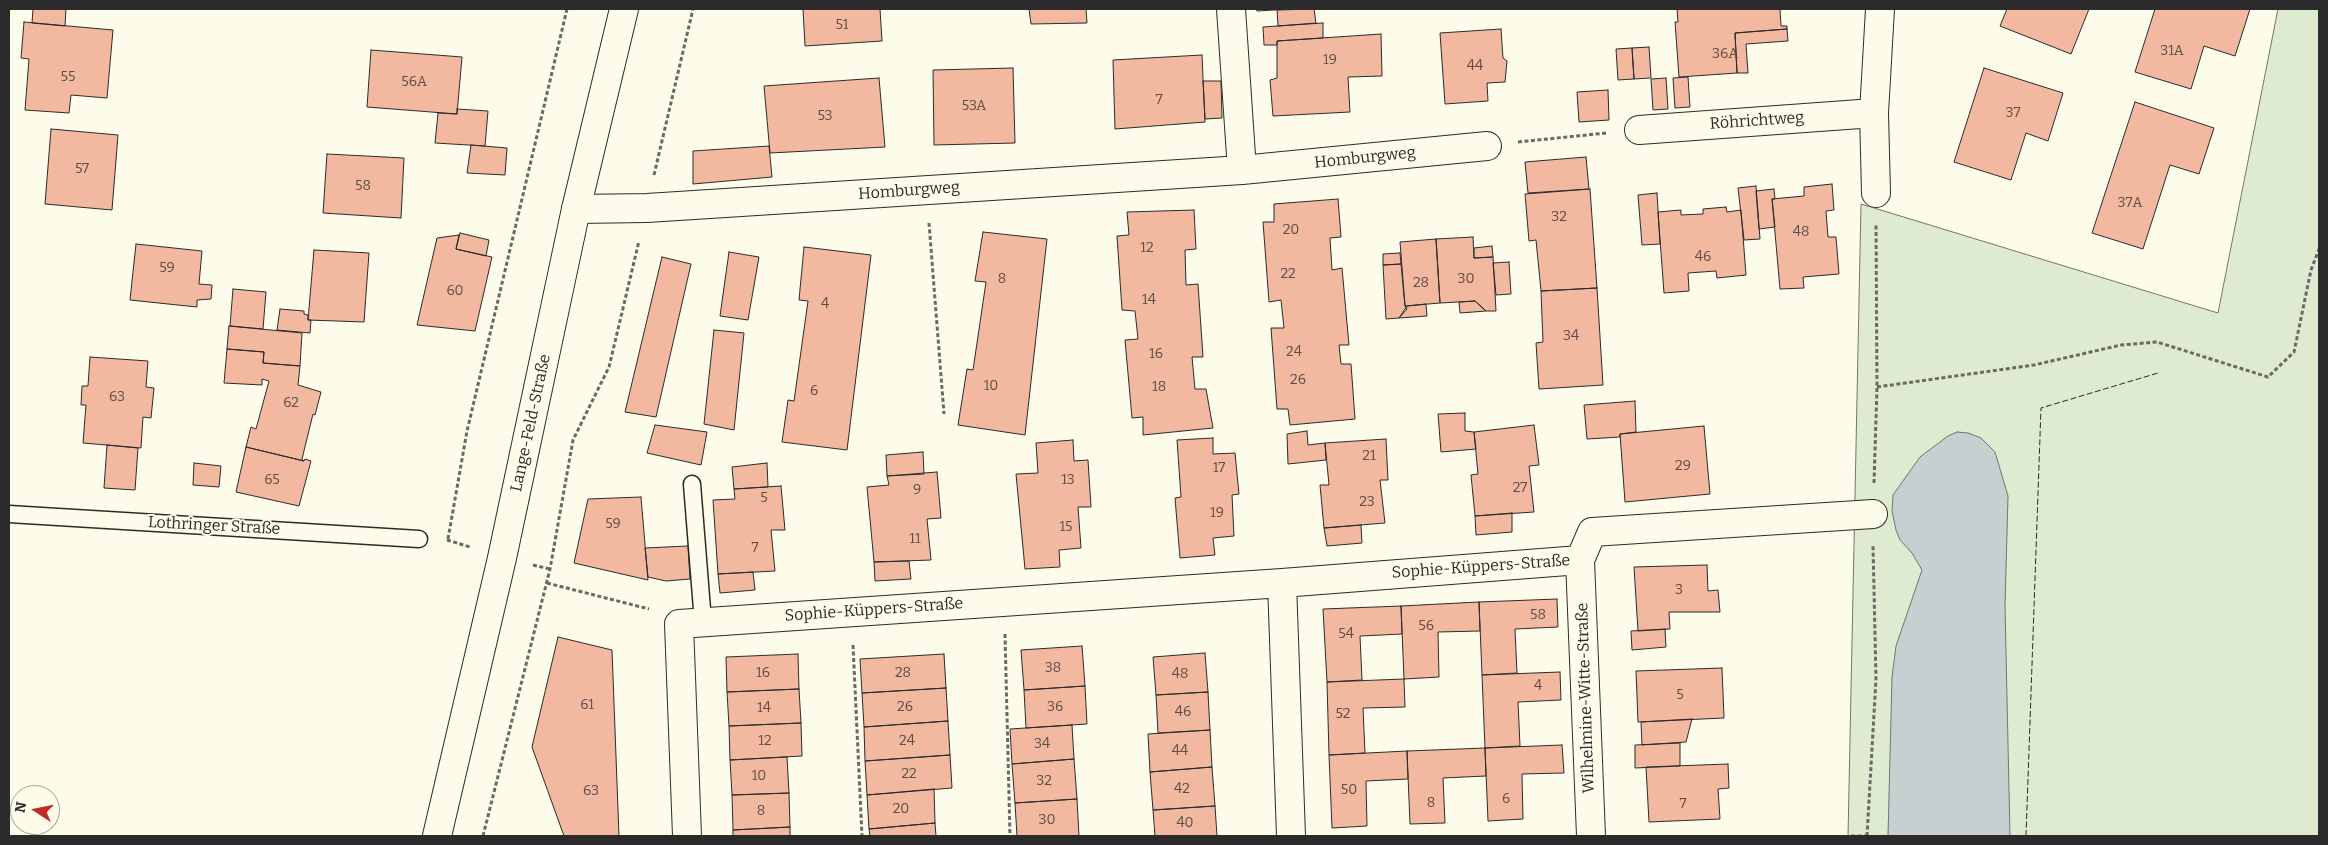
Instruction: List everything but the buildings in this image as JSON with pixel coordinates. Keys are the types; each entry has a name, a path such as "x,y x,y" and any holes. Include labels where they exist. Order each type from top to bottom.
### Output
{"street":[{"name":"Lange-Feld-Straße","path":"438,836 502,558 576,209 624,9"},
{"path":"1231,9 1242,170"},
{"path":"1876,193 1874,113 1880,9"},
{"name":"Röhrichtweg","path":"1639,130 1874,113"},
{"name":"Homburgweg","path":"576,209 647,208 1242,170 1487,146"},
{"name":"Sophie-Küppers-Straße","path":"691,623 1580,560 1592,532 1873,514"},
{"name":"Wilhelmine-Witte-Straße","path":"1580,560 1591,836"},
{"path":"1282,582 1291,836"},
{"path":"687,836 691,623"}],"lane":[{"path":"691,623 692,484"},
{"name":"Lothringer Straße","path":"9,514 419,539"}],"path":[{"path":"448,540 467,432 567,9"},
{"path":"483,836 547,583 573,440 609,367 694,9"},
{"path":"1487,146 1639,130"},
{"path":"926,190 944,414"},
{"path":"1877,387 2034,365 2122,346 2157,342 2268,377 2294,352 2311,270 2319,249"},
{"path":"547,583 651,610 691,623"},
{"path":"1004,601 1010,836"},
{"path":"852,612 862,836"},
{"path":"1851,836 1867,836"}],"green space":[{"path":"2278,9 2319,9 2319,836 1848,836 1861,204 2218,313"}],"shaded area":[{"path":"1957,432 1968,433 1981,438 1995,452 2008,496 2005,606 2010,836 1888,836 1892,677 1896,646 1922,570 1912,553 1900,540 1896,530 1892,511 1893,495 1920,457 1948,436"}],"fence":[{"path":"2026,836 2041,408 2158,373"}]}
